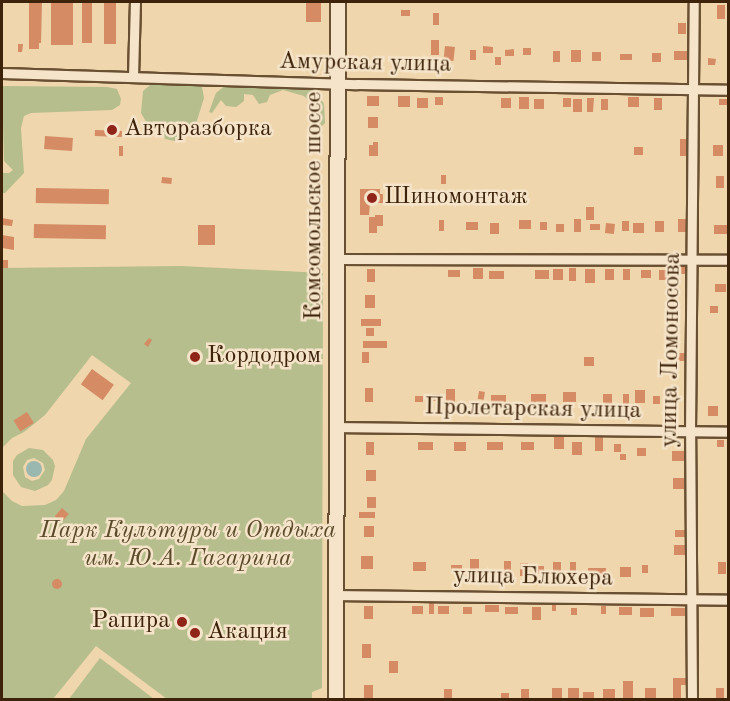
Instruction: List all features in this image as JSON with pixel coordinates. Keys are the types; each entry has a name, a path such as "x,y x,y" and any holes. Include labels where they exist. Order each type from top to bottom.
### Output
{"main road":[{"name":"Комсомольское шоссе","path":"336,699 338,2"}],"street":[{"path":"133,77 135,2"},
{"name":"улица Ломоносова","path":"692,699 690,432 694,2"},
{"name":"Амурская улица","path":"2,74 729,90"},
{"path":"337,259 729,260"},
{"name":"Пролетарская улица","path":"336,427 729,432"},
{"name":"улица Блюхера","path":"336,595 729,600"}],"green space":[{"path":"155,81 196,82 202,87 204,98 195,127 180,142 165,139 162,131 148,125 141,113 143,91"},
{"path":"227,84 307,85 316,91 324,104 325,123 319,129 315,107 304,96 283,90 270,95 267,102 259,104 253,95 244,94 244,101 236,107 226,106 221,100 212,113 209,112 216,93"},
{"path":"2,86 107,87 117,89 121,99 120,105 112,110 31,113 24,116 21,128 24,173 5,193 2,193 2,173 9,173 13,170 4,161"},
{"name":"Парк Культуры и Отдыха им. Ю.А. Гагарина","path":"181,266 323,273 322,688 312,692 312,699 167,699 96,646 53,699 2,699 2,491 12,501 22,506 45,505 56,500 64,491 86,439 131,383 92,355 45,415 24,432 12,438 2,448 2,268"},
{"path":"29,448 43,450 53,460 55,466 52,480 48,485 35,491 21,487 13,475 13,461 17,455","holes":["34,458 43,463 45,470 39,479 32,481 25,477 23,467 27,460"]},
{"path":"100,658 154,699 69,699"}],"water":[{"path":"34,461 40,463 42,469 40,475 34,477 28,475 26,469 28,463"}],"building":[{"path":"29,2 42,2 39,49 29,49"},
{"path":"51,2 73,2 73,45 51,45"},
{"path":"82,2 92,2 92,43 82,43"},
{"path":"104,2 116,2 116,44 104,44"},
{"path":"306,2 321,2 321,22 306,22"},
{"path":"717,5 725,5 725,19 717,19"},
{"path":"401,10 410,10 410,16 401,16"},
{"path":"433,13 439,13 439,25 433,25"},
{"path":"678,23 686,23 686,34 678,34"},
{"path":"431,40 439,40 439,55 431,55"},
{"path":"18,44 23,44 22,52 18,52"},
{"path":"445,46 455,47 453,61 444,60"},
{"path":"483,46 493,47 493,53 483,53"},
{"path":"523,48 531,48 531,55 523,55"},
{"path":"514,49 514,56 505,56 505,50"},
{"path":"470,50 476,50 476,60 470,60"},
{"path":"571,50 581,50 581,62 571,62"},
{"path":"553,51 560,51 560,62 553,62"},
{"path":"674,51 687,51 687,60 674,60"},
{"path":"592,52 601,52 601,61 592,61"},
{"path":"652,53 661,53 661,62 652,62"},
{"path":"620,54 632,54 632,60 620,60"},
{"path":"495,57 501,57 501,65 495,65"},
{"path":"708,58 716,59 715,65 708,65"},
{"path":"367,96 379,96 379,106 367,106"},
{"path":"398,96 410,96 410,107 398,107"},
{"path":"435,97 443,97 443,105 435,105"},
{"path":"519,97 529,97 529,109 519,109"},
{"path":"628,97 639,97 639,107 628,107"},
{"path":"417,98 428,98 428,108 417,108"},
{"path":"501,98 511,98 511,108 501,108"},
{"path":"563,98 571,98 571,107 563,107"},
{"path":"587,98 594,98 593,112 587,112"},
{"path":"654,98 662,98 662,110 654,110"},
{"path":"534,99 544,99 544,109 534,109"},
{"path":"573,99 582,99 582,112 573,112"},
{"path":"601,99 608,99 608,110 601,110"},
{"path":"719,99 728,99 728,105 719,105"},
{"path":"368,117 378,117 378,128 368,128"},
{"path":"95,130 122,131 122,137 95,136"},
{"path":"45,136 73,138 72,151 44,149"},
{"path":"680,139 688,139 688,156 680,156"},
{"path":"373,142 378,142 378,156 369,156 369,145 373,145"},
{"path":"713,145 723,145 723,156 713,156"},
{"path":"119,146 123,146 123,156 119,156"},
{"path":"634,147 643,147 643,155 634,155"},
{"path":"441,175 446,175 446,184 441,184"},
{"path":"716,176 724,176 724,188 716,188"},
{"path":"162,177 172,178 171,184 161,183"},
{"path":"36,188 109,189 109,204 36,203"},
{"name":"Шиномонтаж","path":"360,189 380,189 380,194 383,194 383,203 370,203 369,215 360,215"},
{"path":"503,198 512,198 512,205 503,205"},
{"path":"586,207 594,207 594,220 586,220"},
{"path":"375,215 383,215 383,226 377,226 377,233 369,233 369,217 375,217"},
{"path":"2,218 13,220 12,226 2,225"},
{"path":"574,219 581,219 581,232 574,232"},
{"path":"678,219 689,219 689,232 678,232"},
{"path":"439,220 444,220 444,231 439,231"},
{"path":"519,220 531,220 531,229 519,229"},
{"path":"622,221 629,221 629,231 622,231"},
{"path":"655,221 664,221 664,232 655,232"},
{"path":"466,222 478,222 478,230 466,230"},
{"path":"540,222 547,222 547,230 540,230"},
{"path":"490,223 499,223 499,234 490,234"},
{"path":"606,223 615,224 614,234 605,233"},
{"path":"633,223 644,223 644,233 633,233"},
{"path":"34,224 106,225 106,239 34,238"},
{"path":"556,224 564,224 564,232 556,232"},
{"path":"590,224 600,224 600,230 590,230"},
{"path":"198,225 215,225 215,245 198,245"},
{"path":"714,225 728,225 728,234 714,234"},
{"path":"2,235 14,237 14,250 2,248"},
{"path":"2,260 8,260 8,268 2,268"},
{"path":"681,267 688,267 688,274 681,274"},
{"path":"473,268 483,268 483,279 473,279"},
{"path":"569,268 576,268 576,281 569,281"},
{"path":"367,269 375,269 375,282 367,282"},
{"path":"553,269 563,269 563,280 553,280"},
{"path":"585,269 595,269 595,283 585,283"},
{"path":"605,269 614,269 614,280 605,280"},
{"path":"623,269 630,269 630,280 623,280"},
{"path":"448,270 460,270 460,277 448,277"},
{"path":"535,270 549,270 549,279 535,279"},
{"path":"641,270 651,270 651,278 641,278"},
{"path":"659,270 668,270 668,280 659,280"},
{"path":"489,271 504,271 504,279 489,279"},
{"path":"715,284 726,284 726,292 715,292"},
{"path":"365,295 375,295 375,308 365,308"},
{"path":"710,306 718,306 718,313 710,313"},
{"path":"361,319 381,319 381,326 361,326"},
{"path":"366,328 374,328 374,336 366,336"},
{"path":"149,338 152,340 148,347 144,344"},
{"path":"363,341 387,341 387,348 363,348"},
{"path":"362,352 369,352 369,363 362,363"},
{"path":"678,353 687,353 687,361 678,361"},
{"path":"584,357 594,357 594,366 584,366"},
{"path":"92,369 114,385 103,400 81,384"},
{"path":"365,388 373,388 373,402 365,402"},
{"path":"446,389 455,389 455,402 446,402"},
{"path":"635,390 645,390 645,403 635,403"},
{"path":"479,391 485,392 484,400 478,399"},
{"path":"563,392 576,392 576,402 563,402"},
{"path":"432,394 440,394 440,401 432,401"},
{"path":"531,394 546,394 546,403 531,403"},
{"path":"603,394 612,394 612,404 603,404"},
{"path":"623,394 629,394 629,404 623,404"},
{"path":"491,395 506,395 506,402 491,402"},
{"path":"415,396 423,396 423,402 415,402"},
{"path":"653,396 660,396 660,404 653,404"},
{"path":"668,401 673,401 673,410 668,410"},
{"path":"708,406 718,406 718,416 708,416"},
{"path":"27,412 34,423 20,432 13,420"},
{"path":"554,436 564,436 564,449 554,449"},
{"path":"595,437 603,437 603,451 595,451"},
{"path":"717,440 724,440 724,447 717,447"},
{"path":"366,442 374,442 374,455 366,455"},
{"path":"418,442 433,442 433,450 418,450"},
{"path":"454,442 466,442 466,451 454,451"},
{"path":"487,442 503,442 503,450 487,450"},
{"path":"521,442 534,442 534,450 521,450"},
{"path":"572,442 582,442 582,455 572,455"},
{"path":"614,444 621,444 621,452 614,452"},
{"path":"637,448 646,448 646,456 637,456"},
{"path":"672,451 689,451 689,461 672,461"},
{"path":"620,454 626,454 626,460 620,460"},
{"path":"366,470 376,470 376,481 366,481"},
{"path":"673,478 684,478 684,489 673,489"},
{"path":"367,497 376,497 376,508 367,508"},
{"path":"62,508 69,514 62,522 55,516"},
{"path":"359,512 375,512 375,518 359,518"},
{"path":"364,526 374,526 374,537 364,537"},
{"path":"675,530 686,530 686,537 675,537"},
{"path":"674,545 687,545 687,555 674,555"},
{"path":"361,556 373,556 373,569 361,569"},
{"path":"470,559 479,559 479,572 470,572"},
{"path":"504,561 511,561 511,573 504,573"},
{"path":"413,562 426,562 426,571 413,571"},
{"path":"553,562 561,562 561,575 553,575"},
{"path":"570,562 576,562 576,576 570,576"},
{"path":"718,562 726,562 726,574 718,574"},
{"path":"520,563 528,563 528,576 520,576"},
{"path":"451,565 462,565 462,572 451,572"},
{"path":"642,565 648,565 648,573 642,573"},
{"path":"536,566 544,566 544,574 536,574"},
{"path":"620,567 631,567 631,577 620,577"},
{"path":"588,568 606,568 606,575 588,575"},
{"path":"57,579 61,580 61,588 57,589 53,588 52,584 53,580"},
{"path":"429,599 434,599 434,614 429,614"},
{"path":"552,600 556,600 556,611 552,611"},
{"path":"485,605 499,605 499,612 485,612"},
{"path":"364,606 373,606 373,619 364,619"},
{"path":"412,606 423,606 423,614 412,614"},
{"path":"438,606 449,606 449,614 438,614"},
{"path":"601,606 606,606 606,614 601,614"},
{"path":"463,607 472,607 472,614 463,614"},
{"path":"505,607 518,607 518,614 505,614"},
{"path":"532,607 541,607 541,620 532,620"},
{"path":"619,607 632,607 632,615 619,615"},
{"path":"571,608 577,608 577,615 571,615"},
{"path":"640,608 654,608 654,617 640,617"},
{"path":"671,608 685,608 685,616 671,616"},
{"path":"362,644 371,644 371,658 362,658"},
{"path":"389,661 398,661 398,673 389,673"},
{"path":"673,678 692,678 692,685 681,685 681,698 673,698"},
{"path":"623,681 633,681 633,699 623,699"},
{"path":"364,685 373,685 373,699 364,699"},
{"path":"552,688 562,688 562,699 552,699"},
{"path":"568,688 579,688 579,699 568,699"},
{"path":"645,688 656,688 656,699 645,699"},
{"path":"716,688 724,688 724,698 716,698"},
{"path":"444,689 452,689 452,699 444,699"},
{"path":"521,689 529,689 529,699 521,699"},
{"path":"603,689 615,689 615,699 603,699"},
{"path":"583,692 594,692 594,699 583,699"},
{"path":"501,693 509,693 509,699 501,699"}],"place":[{"name":"Авторазборка","path":"112,130"},
{"name":"Шиномонтаж","path":"372,198"},
{"name":"Кордодром","path":"195,357"},
{"name":"Рапира","path":"182,622"},
{"name":"Акация","path":"195,633"}]}
